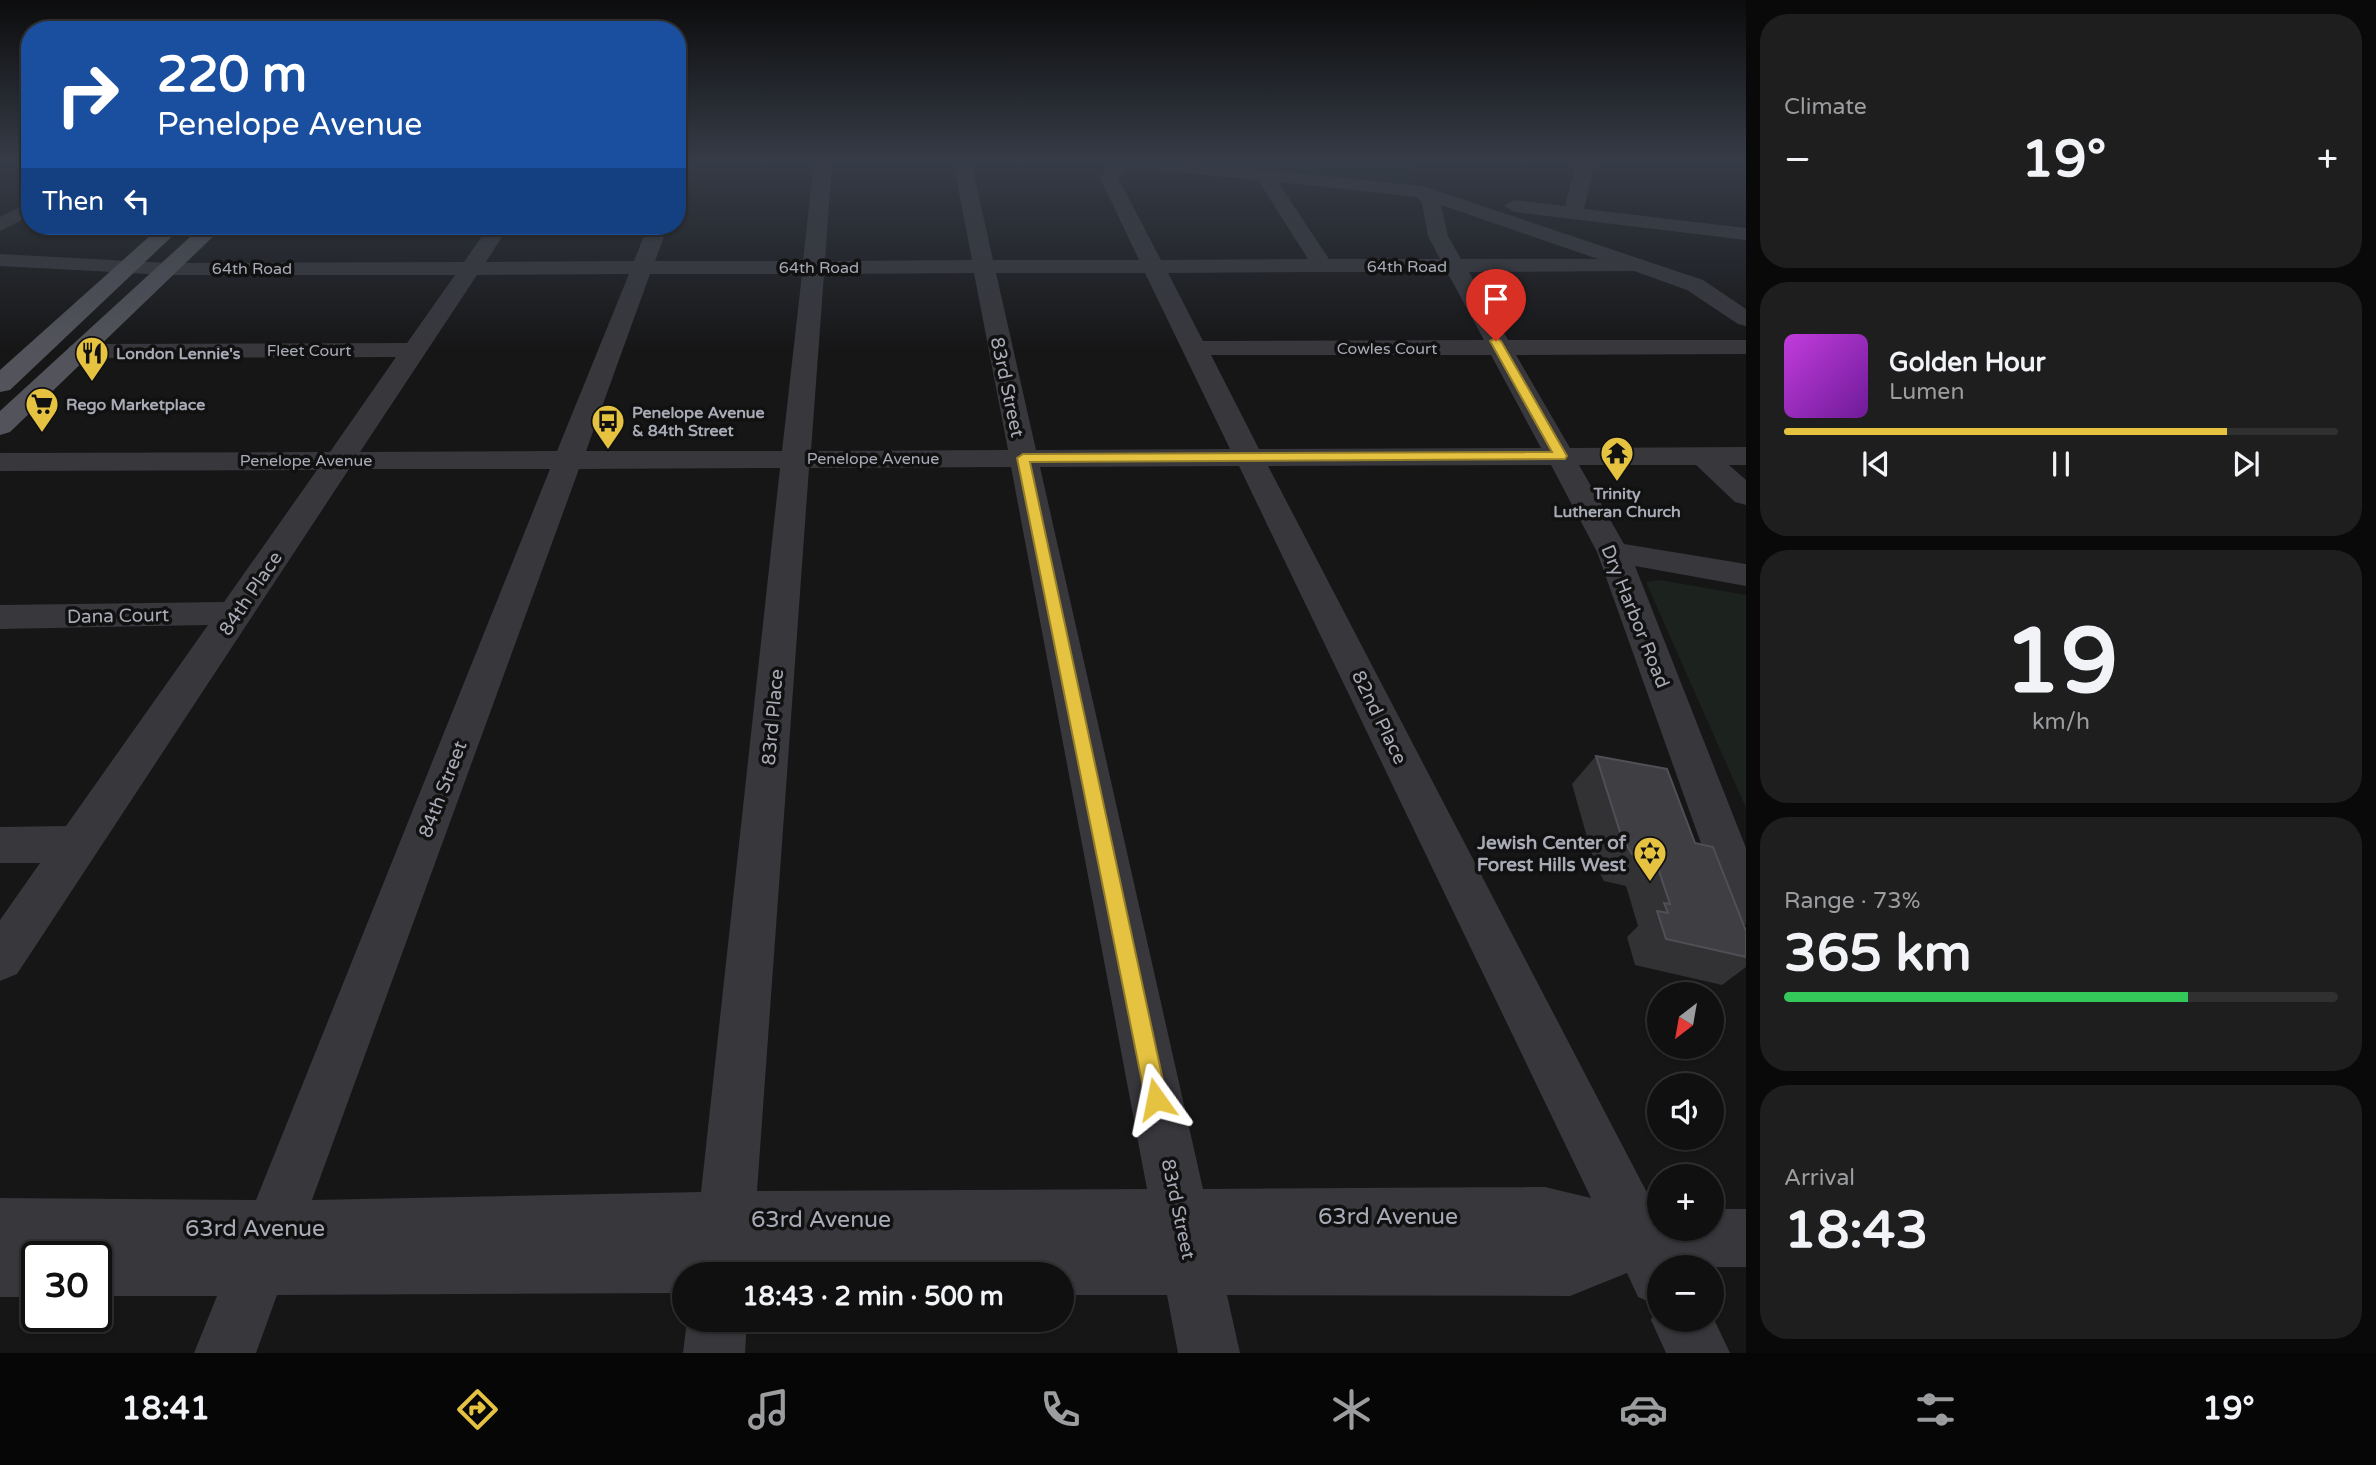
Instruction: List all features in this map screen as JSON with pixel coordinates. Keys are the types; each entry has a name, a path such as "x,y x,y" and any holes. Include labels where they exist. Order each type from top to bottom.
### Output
{"main road":[{"path":"0,384 163,235"},
{"path":"0,426 204,235"}],"street":[{"name":"83rd Place","path":"723,1262 816,224"},
{"name":"83rd Street","path":"975,224 1209,1353"},
{"name":"82nd Place","path":"1133,224 1648,1255"},
{"path":"1296,224 1323,266"},
{"name":"Dry Harbor Road","path":"1436,224 1438,236 1613,552 1746,905"},
{"path":"1520,224 1695,285 1746,319"},
{"path":"1665,224 1746,234"},
{"name":"84th Place","path":"0,959 493,235"},
{"name":"84th Street","path":"225,1353 654,235"},
{"name":"64th Road","path":"0,260 167,269 1638,265"},
{"name":"Cowles Court","path":"1196,348 1746,347"},
{"name":"Fleet Court","path":"79,351 414,350"},
{"path":"1703,456 1746,496"},
{"name":"Penelope Avenue","path":"0,462 1746,456"},
{"path":"1613,552 1746,575"},
{"name":"Dana Court","path":"0,617 236,613"},
{"path":"0,845 79,844"},
{"name":"63rd Avenue","path":"0,1227 266,1247 672,1267"},
{"name":"63rd Avenue","path":"1664,1255 1746,1238"},
{"name":"63rd Avenue","path":"842,1262 1185,1242 1570,1267 1647,1258"},
{"name":"63rd Avenue","path":"112,1265 266,1247"},
{"path":"0,1268 21,1268"},
{"name":"83rd Place","path":"714,1353 716,1332"},
{"path":"1688,1332 1699,1353"}],"shaded area":[{"path":"1660,580 1746,595 1746,808 1646,582"}],"building":[{"path":"1596,756 1667,769 1695,843 1713,847 1746,931 1746,957 1666,939 1657,911 1668,913 1664,903 1670,904 1655,859 1632,854 1621,835"}],"place":[{"name":"London Lennie's","path":"92,383"},
{"name":"Rego Marketplace","path":"42,434"},
{"name":"Penelope Avenue & 84th Street","path":"608,451"},
{"name":"Trinity Lutheran Church","path":"1617,483"},
{"name":"Jewish Center of Forest Hills West","path":"1650,883"}],"route":[{"path":"1156,1099 1023,458 1560,456 1496,341"}]}
